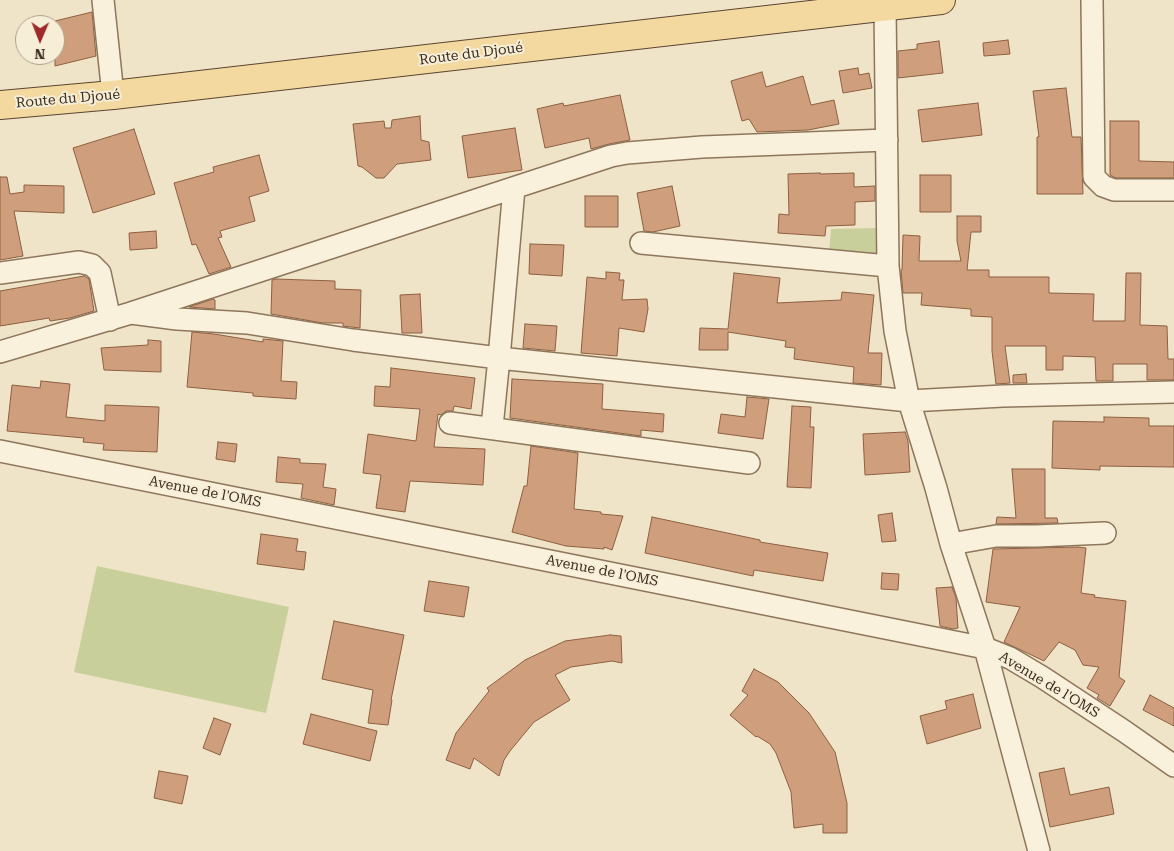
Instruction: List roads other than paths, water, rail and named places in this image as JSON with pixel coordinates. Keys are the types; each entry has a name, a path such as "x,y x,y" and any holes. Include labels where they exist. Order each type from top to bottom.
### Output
{"main road":[{"name":"Route du Djoué","path":"0,105 112,95 499,51 832,6 885,7 941,0"}],"street":[{"path":"103,0 112,95"},
{"path":"1092,0 1094,177 1102,186 1114,190 1174,190"},
{"path":"885,7 888,266 895,331 909,400 951,544 985,648 1039,851"},
{"path":"0,352 110,320 627,152 702,147 886,140"},
{"path":"492,427 500,358 514,188"},
{"path":"641,243 888,266"},
{"path":"0,273 80,262 92,265 100,273 110,320"},
{"path":"131,313 177,319 247,322 354,340 500,358 909,400 1174,392"},
{"path":"450,422 749,463"},
{"name":"Avenue de l'OMS","path":"0,452 985,648 1010,658 1042,677 1174,766"},
{"path":"951,544 996,536 1105,533"}]}
